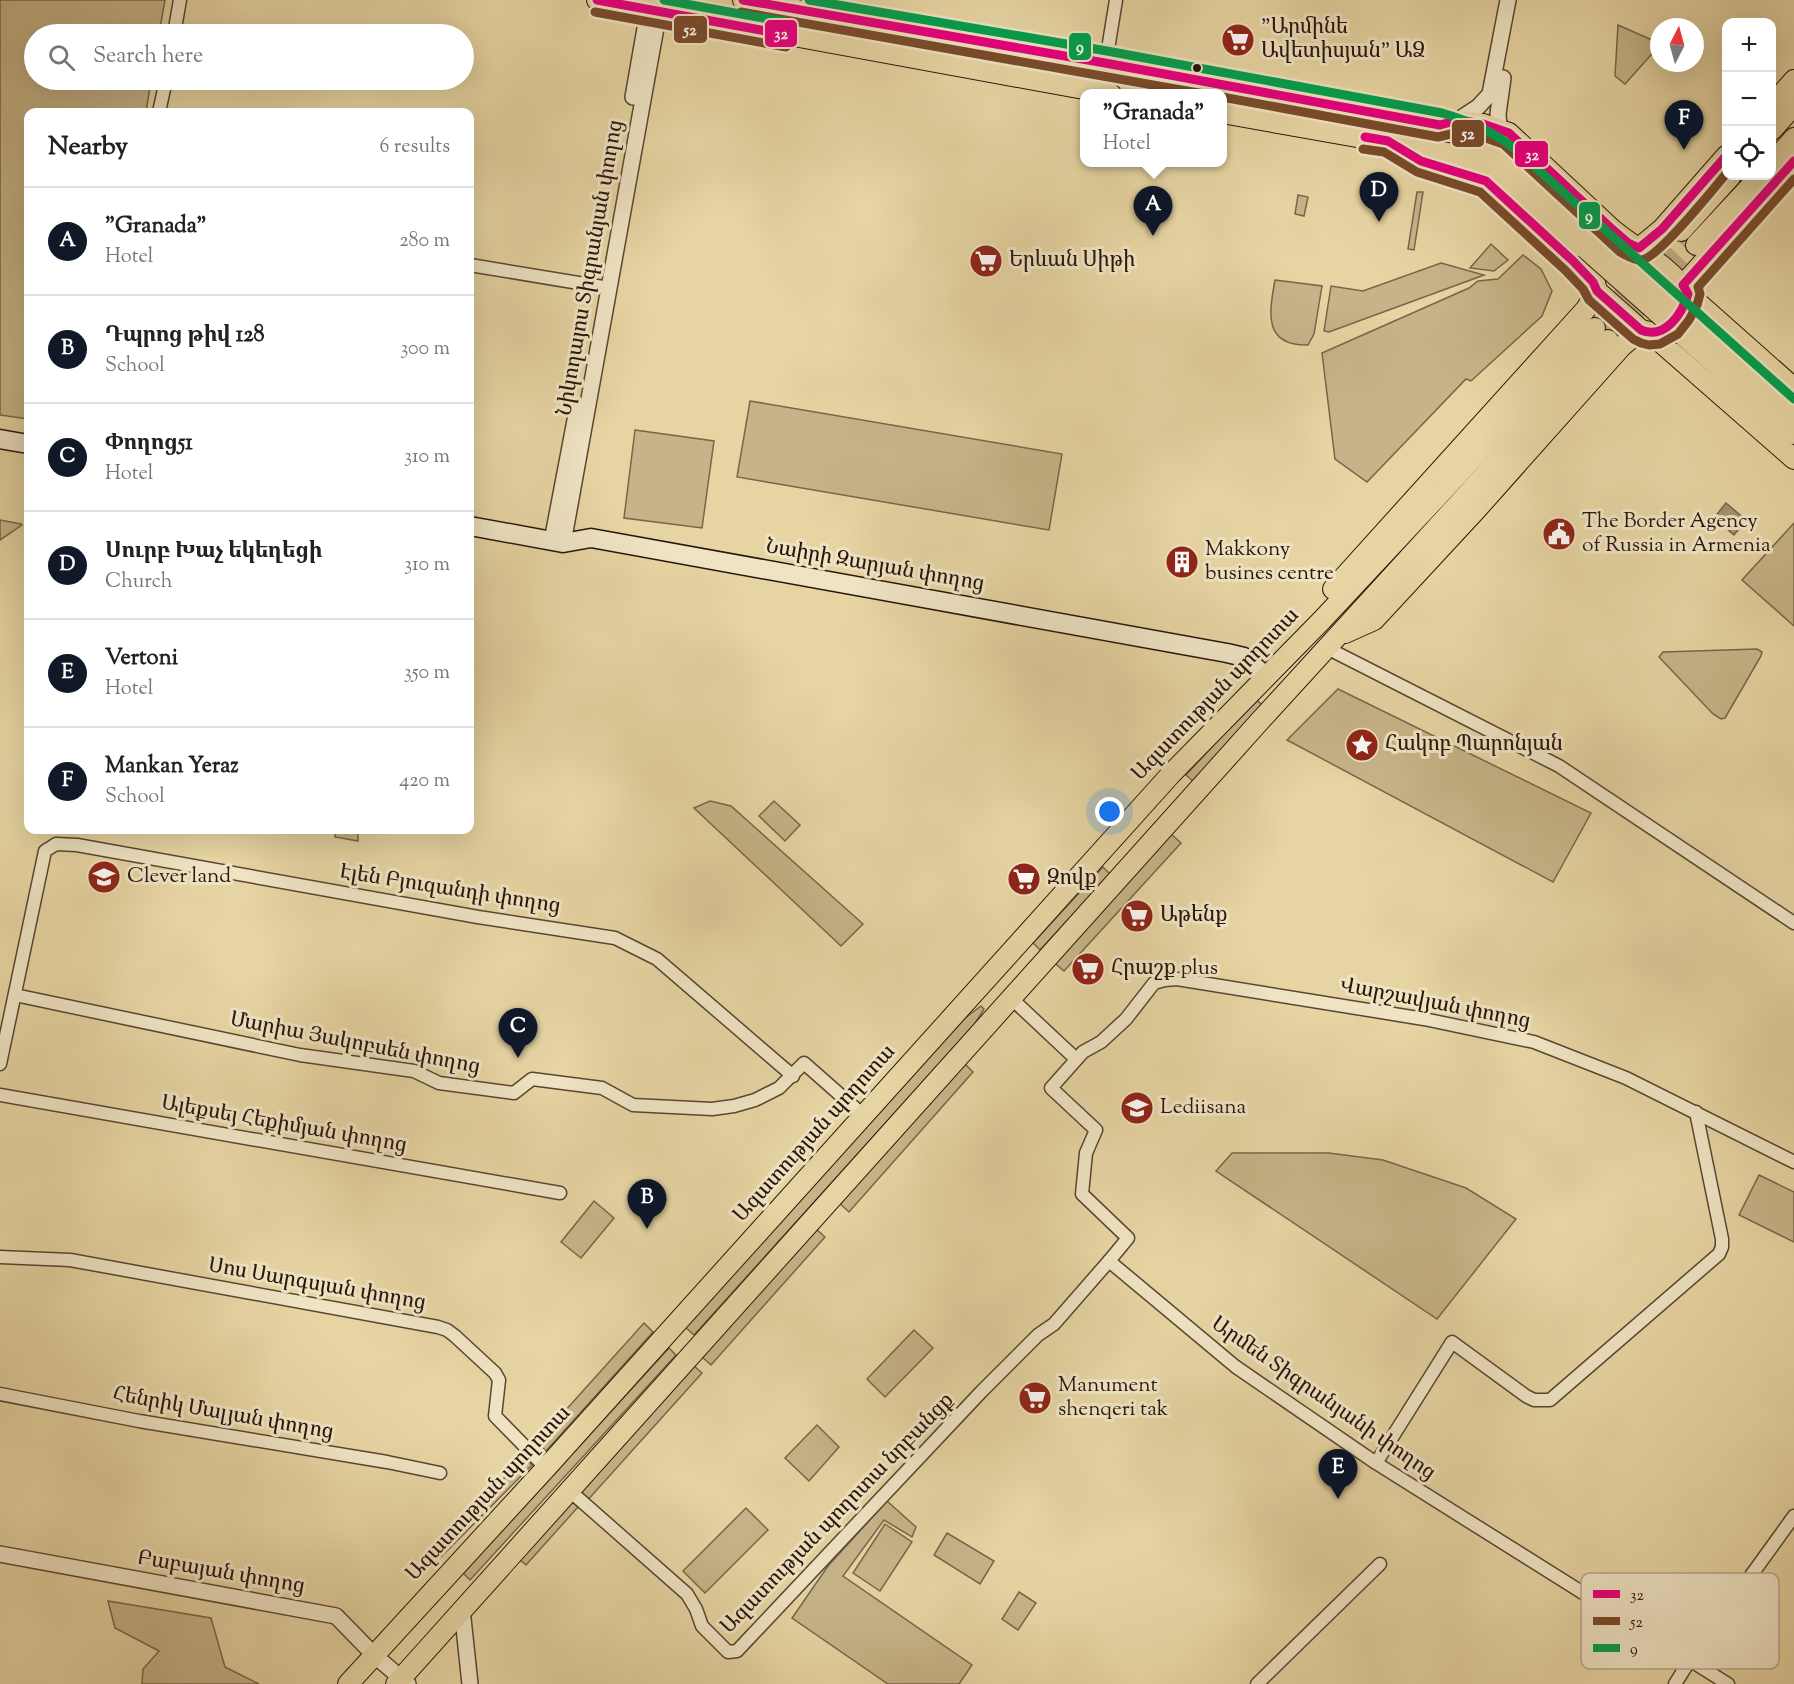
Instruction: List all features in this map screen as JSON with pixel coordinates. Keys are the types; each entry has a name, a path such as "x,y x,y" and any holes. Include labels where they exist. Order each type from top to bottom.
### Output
{"main road":[{"path":"597,0 655,5 1086,89"},
{"path":"743,0 1449,123 1483,124 1499,128 1509,133 1628,245 1794,388"},
{"path":"1776,100 1794,80"},
{"path":"1776,126 1794,105"},
{"path":"1227,114 1476,158 1498,170 1589,242"},
{"path":"1449,123 1486,141 1589,242 1689,331 1794,434"},
{"path":"1776,158 1794,138"},
{"path":"1388,141 1420,161 1486,181 1794,459"},
{"path":"1628,245 1662,229 1722,161"},
{"path":"1685,295 1794,161"},
{"path":"1681,231 1727,180"},
{"path":"1696,245 1756,180"},
{"name":"Ազատության պողոտա","path":"1322,620 1334,587 1586,309 1596,281"},
{"name":"Ազատության պողոտա","path":"1333,641 1374,620 1623,346 1651,331"},
{"path":"1689,331 1794,415"},
{"name":"Ազատության պողոտա","path":"348,1684 546,1468 1172,773 1601,334 1333,641 462,1609 402,1682"},
{"path":"0,439 24,443"},
{"path":"0,451 24,455"},
{"name":"Նաիրի Զարյան փողոց","path":"474,527 558,542 591,538 1244,657 1265,676"},
{"path":"1172,773 1195,794"}],"street":[{"path":"176,24 180,0"},
{"path":"1106,89 1105,63 1116,0"},
{"path":"1449,123 1478,107 1490,94 1508,0"},
{"path":"1499,128 1500,96 1517,0"},
{"name":"Նիկողայոս Տիգրանյան փողոց","path":"558,542 655,5"},
{"path":"160,108 164,90"},
{"path":"474,266 604,288"},
{"path":"1333,641 1559,766 1794,923"},
{"name":"Էլեն Բյուզանդի փողոց","path":"15,994 45,851 56,844 77,845 478,917 615,938 657,958 793,1076"},
{"name":"Վարշավյան փողոց","path":"1076,1059 1088,1048 1101,1042 1126,1020 1154,983 1178,979 1424,1018 1534,1042 1626,1078 1794,1162"},
{"path":"0,1064 15,994"},
{"name":"Մարիա Յակոբսեն փողոց","path":"15,994 300,1055 414,1071 439,1083 514,1093 532,1079 602,1088 633,1105 712,1109 734,1106 755,1100 779,1088 804,1063 863,1115"},
{"path":"1012,999 1076,1059 1051,1088 1096,1130 1086,1153 1082,1194 1128,1238 1109,1261"},
{"name":"Ալեքսեյ Հեքիմյան փողոց","path":"0,1095 560,1193"},
{"path":"1376,1464 1452,1341 1526,1396 1534,1400 1550,1400 1719,1254 1722,1239 1696,1112"},
{"name":"Սոս Սարգսյան փողոց","path":"0,1257 70,1260 447,1330 495,1373 499,1380 495,1416 546,1468"},
{"name":"Ազատության պողոտա նրբանցք","path":"570,1491 687,1594 702,1626 728,1652 737,1651 981,1392 1038,1335 1054,1324 1109,1261"},
{"name":"Արմեն Տիգրանյանի փողոց","path":"1109,1261 1236,1367 1376,1464 1581,1592"},
{"name":"Հենրիկ Մալյան փողոց","path":"0,1394 440,1473"},
{"path":"1753,1573 1794,1516"},
{"name":"Բաբայան փողոց","path":"0,1554 336,1616 402,1682"},
{"path":"1257,1684 1380,1564"},
{"path":"462,1609 470,1684"},
{"path":"1675,1684 1684,1669"},
{"name":"Արմեն Տիգրանյանի փողոց","path":"1704,1669 1728,1684"}],"shaded area":[{"path":"0,0 165,0 161,24 24,24 24,90 149,90 147,108 24,108 24,418 0,415"},
{"path":"1618,25 1650,39 1650,56 1625,84 1615,76"},
{"path":"1417,192 1423,192 1414,250 1408,249"},
{"path":"1298,195 1308,197 1304,216 1295,214"},
{"path":"1491,244 1508,260 1494,271 1470,268"},
{"path":"1523,255 1541,269 1552,291 1542,316 1471,381 1466,379 1367,482 1335,459 1322,353 1469,288 1478,281 1498,279"},
{"path":"1441,263 1484,275 1329,332 1324,331 1331,286 1363,291"},
{"path":"1275,280 1322,286 1314,334 1308,345 1293,344 1276,334 1271,315"},
{"path":"750,401 1062,454 1049,530 737,477"},
{"path":"635,430 714,441 702,528 624,518"},
{"path":"1726,503 1746,520 1734,535 1714,518"},
{"path":"0,520 21,524 22,525 0,540"},
{"path":"1794,523 1794,626 1742,580"},
{"path":"1757,649 1762,652 1761,656 1725,718 1721,719 1713,714 1659,657 1663,652"},
{"path":"1338,689 1591,813 1553,882 1287,740"},
{"path":"1256,699 1263,706 1194,782 1186,775"},
{"path":"710,801 731,806 863,924 841,946 694,808"},
{"path":"774,801 800,825 785,841 759,816"},
{"path":"1170,833 1181,843 1064,971 1052,961"},
{"path":"335,834 358,834 358,841 335,837"},
{"path":"1103,867 1110,874 1040,950 1033,943"},
{"path":"981,1006 984,1009 974,1025 694,1335 685,1327 965,1018"},
{"path":"961,1060 973,1072 849,1212 837,1201"},
{"path":"1232,1153 1329,1153 1383,1160 1466,1188 1516,1219 1437,1319 1216,1171"},
{"path":"1759,1175 1794,1192 1794,1242 1739,1215"},
{"path":"594,1201 614,1218 581,1258 561,1242"},
{"path":"815,1228 825,1237 711,1365 701,1356"},
{"path":"644,1323 653,1332 546,1451 537,1442"},
{"path":"914,1330 933,1348 885,1397 867,1379"},
{"path":"669,1348 676,1355 470,1580 463,1573"},
{"path":"692,1364 702,1373 586,1502 575,1492"},
{"path":"817,1425 839,1447 809,1481 785,1458"},
{"path":"524,1457 532,1465 441,1557 435,1551"},
{"path":"569,1499 578,1507 526,1565 517,1557"},
{"path":"887,1501 916,1527 912,1537 884,1520 843,1576 972,1665 959,1684 888,1684 792,1618 828,1566"},
{"path":"746,1508 768,1530 705,1593 683,1571"},
{"path":"885,1524 912,1542 880,1591 853,1573"},
{"path":"947,1533 994,1561 980,1584 934,1555"},
{"path":"1019,1592 1036,1603 1018,1630 1002,1619"},
{"path":"108,1601 211,1618 225,1667 259,1684 142,1684 143,1669 159,1651 115,1628"}],"tunnel":[{"path":"1595,328 1681,231"},
{"path":"1608,340 1696,245"}],"transit line":[{"name":"32","path":"597,0 788,35"},
{"name":"9","path":"664,0 790,23"},
{"name":"32","path":"743,0 1105,63 1440,125 1458,120 1483,124 1509,133 1613,230 1628,243 1639,248 1662,229 1722,161"},
{"name":"9","path":"809,0 1107,51 1442,113 1472,123 1515,149 1794,399"},
{"name":"52","path":"595,12 786,47"},
{"name":"52","path":"741,12 1176,89"},
{"name":"52","path":"1227,98 1438,137 1459,132 1503,144 1620,252 1639,260 1650,256 1661,247 1722,179"},
{"name":"32","path":"1365,137 1388,141 1421,161 1486,181 1573,261 1593,282 1597,291 1641,330 1650,332 1665,328 1677,317 1688,294 1683,285 1794,161"},
{"name":"52","path":"1363,149 1384,152 1417,172 1480,192 1565,270 1583,289 1589,300 1633,339 1649,345 1660,344 1678,334 1697,305 1700,294 1698,287 1794,179"}],"place":[{"name":"\"Արմինե Ավետիսյան\" ԱՁ","path":"1238,40"},
{"name":"Mankan Yeraz","path":"1684,150"},
{"name":"Սուրբ Խաչ եկեղեցի","path":"1379,222"},
{"name":"\"Granada\"","path":"1153,236"},
{"name":"Երևան Սիթի","path":"986,261"},
{"name":"The Border Agency of Russia in Armenia","path":"1559,534"},
{"name":"Makkony busines centre","path":"1182,562"},
{"name":"Հակոբ Պարոնյան","path":"1362,745"},
{"name":"Clever land","path":"104,877"},
{"name":"Զովք","path":"1024,879"},
{"name":"Աթենք","path":"1137,916"},
{"name":"Հրաշք plus","path":"1088,969"},
{"name":"Փողոց51","path":"518,1058"},
{"name":"Lediisana","path":"1137,1108"},
{"name":"Դպրոց թիվ 128","path":"647,1229"},
{"name":"Manument shenqeri tak","path":"1035,1398"},
{"name":"Vertoni","path":"1338,1499"}]}
